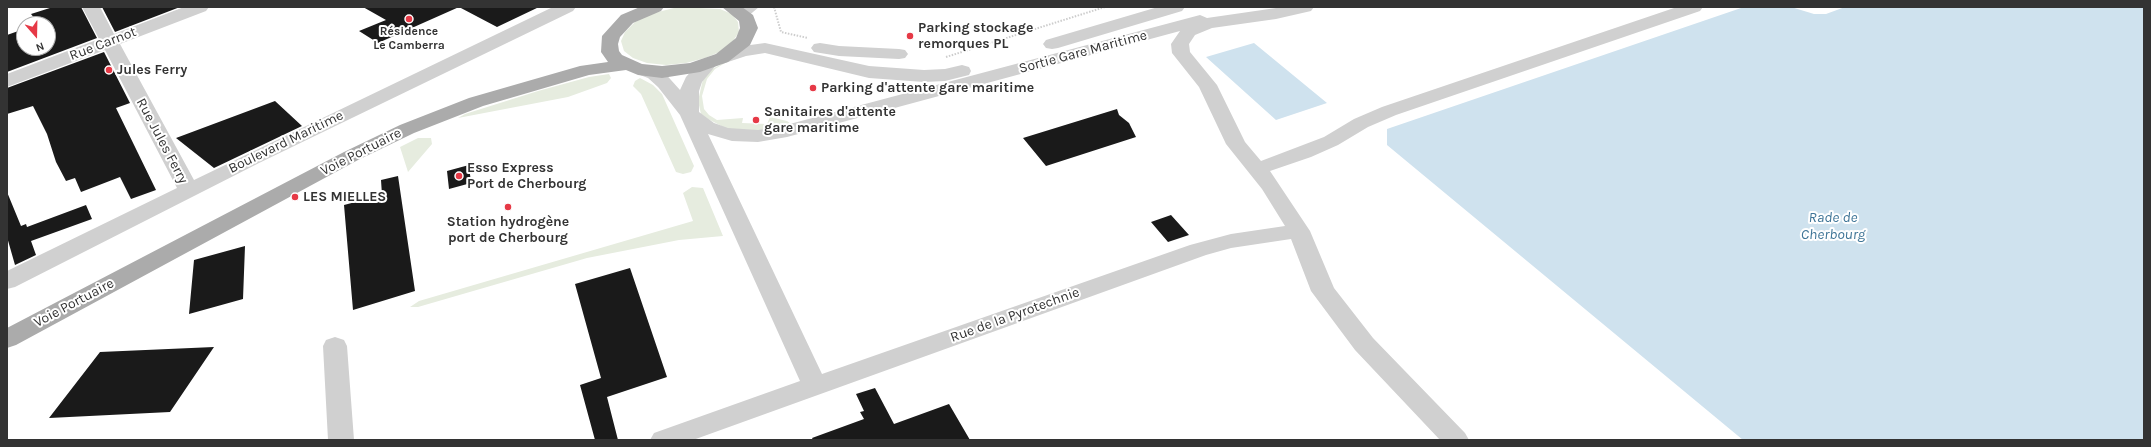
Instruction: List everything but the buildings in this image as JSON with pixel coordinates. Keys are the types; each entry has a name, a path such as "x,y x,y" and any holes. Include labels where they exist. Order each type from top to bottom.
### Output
{"main road":[{"path":"655,7 627,19 611,36 608,44 610,52 616,59 625,65 647,71 677,71 715,61 734,50 748,34 748,22 741,9"},
{"path":"476,102 575,64 608,44"},
{"name":"Voie Portuaire","path":"7,339 351,156 407,129 476,102 587,70 625,65"}],"street":[{"name":"Rue Jules Ferry","path":"91,7 189,190"},
{"name":"Rue Carnot","path":"7,81 200,7"},
{"name":"Boulevard Maritime","path":"7,281 189,190 566,7"},
{"path":"689,114 689,91 693,81 715,61 743,51 765,48 869,72 887,74 945,75 970,69 1176,7"},
{"name":"Sortie Gare Maritime","path":"689,114 707,127 732,135 765,135 1158,31 1256,7"},
{"path":"1158,31 1276,14 1305,7"},
{"path":"1257,169 1304,153 1331,141 1361,123 1389,111 1694,7"},
{"path":"1208,24 1189,32 1182,39 1180,49 1208,85 1236,144 1271,186 1299,231 1323,291 1364,344 1456,440"},
{"path":"761,34 839,51 899,54"},
{"path":"647,71 655,74 665,83 689,114 815,386"},
{"name":"Rue de la Pyrotechnie","path":"663,440 1198,250 1231,241 1299,231"},
{"path":"335,346 340,440"}],"path":[{"path":"774,7 781,32 810,38"},
{"path":"942,59 1105,7"}],"shaded area":[{"path":"678,7 720,9 732,14 738,22 739,32 733,41 722,51 705,58 686,63 666,65 647,63 633,58 624,51 621,41 625,32 635,22 650,14"},
{"path":"730,60 715,69 707,79 702,96 704,109 709,115 717,120 743,118 742,123 767,124 770,117 787,121 794,126 770,131 727,129 701,114 698,101 703,79 710,70"},
{"path":"609,74 611,78 607,83 568,97 458,118 465,114 538,91 589,77"},
{"path":"640,78 653,85 662,94 694,166 691,172 683,174 676,172 641,94 633,86 635,81"},
{"path":"418,138 431,138 432,144 408,172 400,147"},
{"path":"692,187 703,188 723,236 679,240 587,258 418,307 410,307 419,301 693,221 683,193"}],"water":[{"name":"Rade de Cherbourg","path":"1744,7 1791,7 1814,14 1826,14 1845,7 2144,7 2144,440 1743,440 1387,145 1387,129"},
{"path":"1254,43 1327,103 1276,120 1206,57"}],"place":[{"name":"Résidence Le Camberra","path":"409,19"},
{"name":"Parking stockage remorques PL","path":"910,36"},
{"name":"Jules Ferry","path":"109,70"},
{"name":"Parking d'attente gare maritime","path":"813,88"},
{"name":"Sanitaires d'attente gare maritime","path":"756,120"},
{"name":"Esso Express Port de Cherbourg","path":"459,176"},
{"name":"LES MIELLES","path":"295,197"},
{"name":"Station hydrogène port de Cherbourg","path":"508,207"}]}
